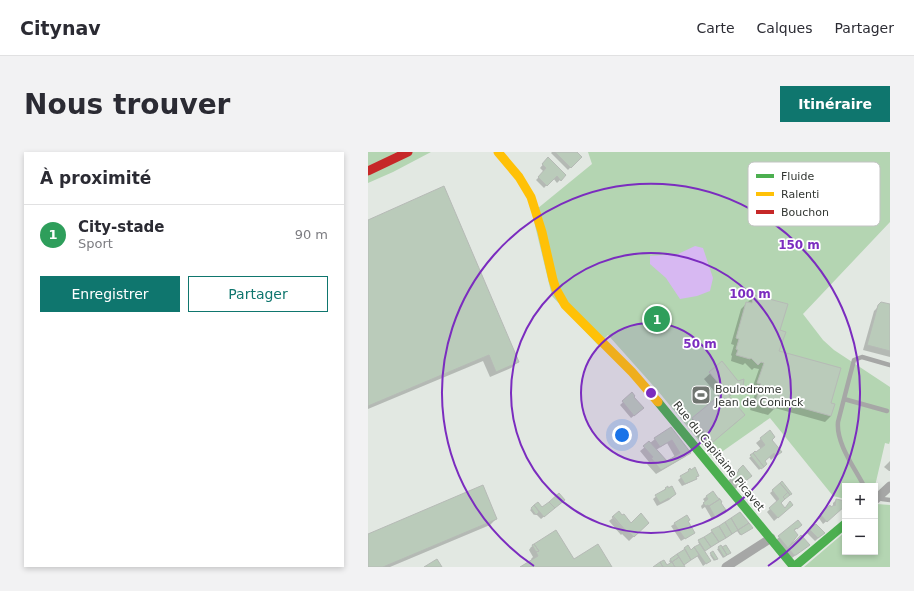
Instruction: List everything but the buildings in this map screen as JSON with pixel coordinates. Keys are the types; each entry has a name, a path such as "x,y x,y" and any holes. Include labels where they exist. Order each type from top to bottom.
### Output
{"street":[{"path":"368,171 408,152"},
{"name":"Rue du Capitaine Picavet","path":"498,152 520,178 530,194 538,216 555,284 565,304 649,390 794,567"},
{"path":"878,497 890,486"},
{"path":"794,567 842,527"},
{"path":"726,567 771,538"}],"lane":[{"path":"862,483 839,436 838,422 854,360 862,357 890,365"},
{"path":"844,399 887,411"},
{"path":"878,498 890,500"}],"green space":[{"path":"368,152 431,152 368,183"},
{"path":"588,152 890,152 890,222 803,314 823,340 834,350 890,387 890,441 889,444 885,443 876,483 842,483 842,498 833,496 770,418 713,458 658,391 608,335 598,345 552,296 532,213 592,164"},
{"path":"878,504 890,505 890,567 804,567 842,535 842,555 878,555"}],"shaded area":[{"path":"695,246 703,248 713,278 710,291 697,296 680,299 666,278 650,264 650,256 678,254"}],"traffic: fast":[{"path":"658,402 794,567"},
{"path":"794,567 842,527"}],"traffic: slow":[{"path":"498,152 519,177 531,197 542,232 553,280 565,305 632,372 658,402"}],"traffic: jam":[{"path":"368,171 408,152"}],"place":[{"name":"City-stade","path":"657,319"},
{"name":"Boulodrome Jean de Coninck","path":"701,395"}]}
